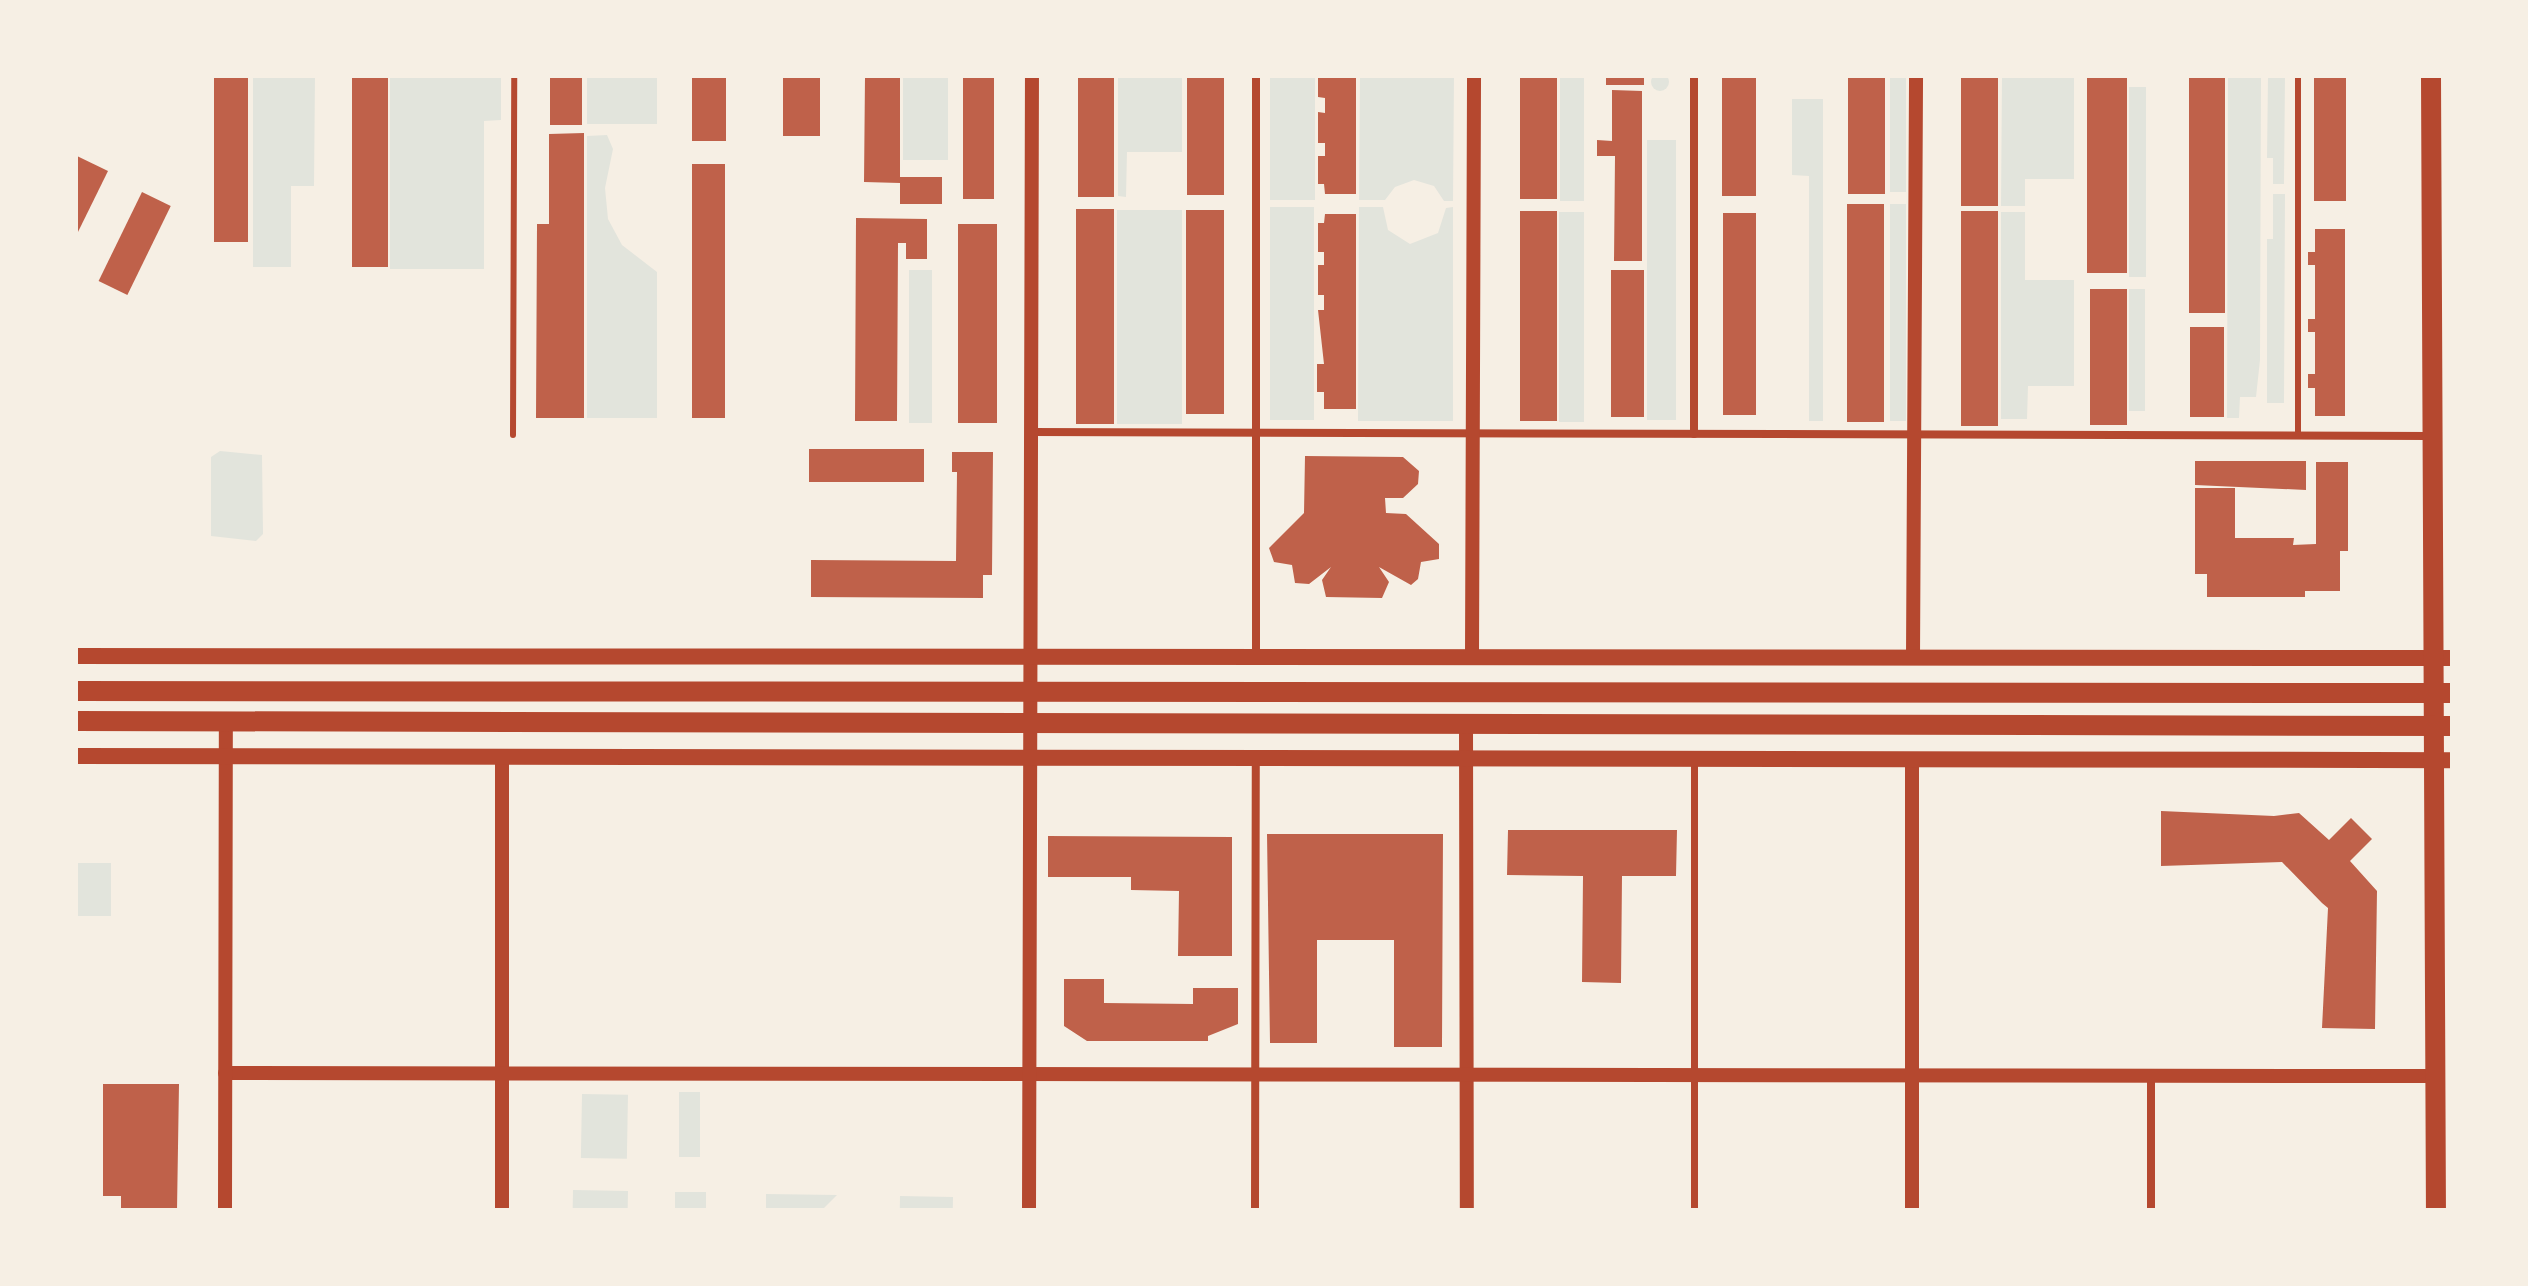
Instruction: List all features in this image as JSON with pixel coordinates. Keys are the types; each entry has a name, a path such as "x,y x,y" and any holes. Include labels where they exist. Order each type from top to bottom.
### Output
{"main road":[{"path":"2431,76 2433,436 2444,693 2436,1210"},
{"path":"76,656 2443,658"},
{"path":"76,691 2444,693"},
{"path":"76,721 2444,726"},
{"path":"76,756 2444,760"}],"street":[{"path":"1029,1210 1032,76"},
{"path":"1256,76 1256,657"},
{"path":"1472,657 1474,76"},
{"path":"1694,76 1694,434"},
{"path":"1913,657 1916,76"},
{"path":"1031,432 2433,436"},
{"path":"225,1210 226,721"},
{"path":"1466,724 1467,1210"},
{"path":"502,756 502,1210"},
{"path":"1255,1210 1256,758"},
{"path":"1694,759 1694,1210"},
{"path":"1912,759 1912,1210"},
{"path":"225,1073 1030,1071 2436,1076"},
{"path":"2151,1075 2151,1210"}],"lane":[{"path":"513,435 514,76"},
{"path":"2298,76 2298,436"}],"shaded area":[{"path":"1660,73 1669,82 1660,91 1651,82"},
{"path":"253,76 315,76 314,186 291,186 291,267 253,267"},
{"path":"390,76 501,76 501,120 484,121 484,269 390,269"},
{"path":"587,76 657,76 657,124 587,124"},
{"path":"903,76 948,76 948,160 903,160"},
{"path":"1118,76 1182,76 1182,152 1127,152 1126,197 1118,196"},
{"path":"1270,76 1315,76 1315,200 1270,200"},
{"path":"1360,76 1454,76 1453,201 1444,201 1434,186 1414,180 1395,187 1385,200 1359,200"},
{"path":"1560,76 1584,76 1584,201 1560,201"},
{"path":"1890,76 1906,76 1906,192 1890,192"},
{"path":"2002,76 2074,76 2074,179 2025,179 2025,206 2001,206"},
{"path":"2228,76 2261,76 2260,360 2256,397 2240,397 2239,418 2227,418"},
{"path":"2268,76 2285,76 2284,184 2273,184 2273,158 2267,158"},
{"path":"2129,87 2146,87 2146,277 2129,277"},
{"path":"1792,99 1823,99 1823,421 1809,421 1809,176 1792,175"},
{"path":"607,135 613,149 605,188 608,219 622,245 657,272 657,418 587,418 587,136"},
{"path":"1647,140 1676,140 1676,420 1647,420"},
{"path":"2273,194 2285,194 2284,403 2267,403 2267,239 2273,239"},
{"path":"1890,204 1906,204 1906,421 1890,421"},
{"path":"1270,207 1314,207 1314,420 1270,420"},
{"path":"1359,207 1383,207 1388,230 1410,244 1438,233 1446,208 1453,207 1453,421 1358,421"},
{"path":"1117,210 1182,210 1182,424 1117,424"},
{"path":"1559,212 1584,212 1584,422 1559,422"},
{"path":"2001,212 2025,212 2025,280 2074,280 2074,386 2028,386 2027,419 2001,419"},
{"path":"909,270 932,270 932,423 909,423"},
{"path":"2129,289 2145,289 2145,411 2129,411"},
{"path":"220,451 262,455 263,534 256,541 211,536 211,457"},
{"path":"76,863 111,863 111,916 76,916"},
{"path":"679,1092 700,1092 700,1157 679,1157"},
{"path":"582,1094 628,1095 627,1159 581,1158"},
{"path":"573,1190 628,1191 628,1210 573,1210"},
{"path":"675,1192 706,1192 706,1210 675,1210"},
{"path":"766,1194 837,1195 822,1210 766,1210"},
{"path":"900,1196 953,1197 953,1210 900,1210"}],"building":[{"path":"214,76 248,76 248,242 214,242"},
{"path":"352,76 388,76 388,267 352,267"},
{"path":"550,76 582,76 582,125 550,125"},
{"path":"692,76 726,76 726,141 692,141"},
{"path":"783,76 820,76 820,136 783,136"},
{"path":"865,76 900,76 900,177 942,177 942,204 900,204 900,183 864,182"},
{"path":"963,76 994,76 994,199 963,199"},
{"path":"1078,76 1114,76 1114,197 1078,197"},
{"path":"1187,76 1224,76 1224,195 1187,195"},
{"path":"1318,76 1356,76 1356,194 1325,194 1324,184 1318,184 1318,156 1325,156 1325,143 1318,143 1318,112 1325,113 1325,98 1318,97"},
{"path":"1520,76 1557,76 1557,199 1520,199"},
{"path":"1606,76 1644,76 1644,85 1606,85"},
{"path":"1722,76 1756,76 1756,196 1722,196"},
{"path":"1848,76 1885,76 1885,194 1848,194"},
{"path":"1961,76 1998,76 1998,206 1961,206"},
{"path":"2087,76 2127,76 2127,273 2087,273"},
{"path":"2189,76 2225,76 2225,313 2189,313"},
{"path":"2314,76 2346,76 2346,201 2314,201"},
{"path":"1612,90 1642,91 1642,261 1614,261 1615,156 1597,156 1597,140 1612,141"},
{"path":"584,133 584,418 536,418 537,224 549,224 549,134"},
{"path":"76,158 108,171 76,236"},
{"path":"692,164 725,164 725,418 692,418"},
{"path":"142,192 171,206 127,295 99,281"},
{"path":"1847,204 1884,204 1884,422 1847,422"},
{"path":"1076,209 1114,209 1114,424 1076,424"},
{"path":"1186,210 1224,210 1224,414 1186,414"},
{"path":"1520,211 1557,211 1557,421 1520,421"},
{"path":"1961,211 1998,211 1998,426 1961,426"},
{"path":"1723,213 1756,213 1756,415 1723,415"},
{"path":"1325,214 1356,214 1356,409 1324,409 1324,392 1317,392 1317,364 1324,364 1318,310 1324,310 1324,295 1318,295 1318,265 1324,265 1324,252 1318,252 1318,223 1324,223"},
{"path":"856,218 927,219 927,259 906,259 906,243 898,243 897,421 855,421"},
{"path":"958,224 997,224 997,423 958,423"},
{"path":"2315,229 2345,229 2345,416 2315,416 2315,388 2308,388 2308,374 2315,374 2315,332 2308,332 2308,319 2315,319 2315,265 2308,265 2308,252 2315,252"},
{"path":"1611,270 1644,270 1644,417 1611,417"},
{"path":"2090,289 2127,289 2127,425 2090,425"},
{"path":"2190,327 2224,327 2224,417 2190,417"},
{"path":"809,449 924,449 924,482 809,482"},
{"path":"952,452 993,452 992,575 983,575 983,598 811,597 811,560 956,561 957,472 952,472"},
{"path":"1305,456 1403,457 1419,471 1418,484 1403,498 1385,498 1386,513 1406,514 1439,544 1439,559 1421,562 1418,579 1411,585 1379,567 1389,582 1382,598 1326,597 1322,580 1331,567 1309,584 1295,583 1292,565 1274,562 1269,548 1304,513"},
{"path":"2195,461 2306,461 2306,490 2195,485"},
{"path":"2316,462 2348,462 2348,551 2340,551 2340,591 2305,591 2305,597 2207,597 2207,574 2195,574 2195,488 2235,488 2235,538 2294,538 2293,545 2316,544"},
{"path":"2161,811 2274,816 2299,813 2329,840 2351,818 2372,839 2350,861 2377,891 2375,1029 2322,1028 2328,908 2282,862 2161,866"},
{"path":"1508,830 1677,830 1676,876 1622,876 1621,983 1582,982 1583,876 1507,875"},
{"path":"1267,834 1443,834 1442,1047 1394,1047 1394,940 1317,940 1317,1043 1270,1043"},
{"path":"1048,836 1232,837 1232,956 1178,956 1179,891 1131,890 1131,877 1048,877"},
{"path":"1064,979 1104,979 1104,1003 1193,1004 1193,988 1238,988 1238,1024 1208,1036 1208,1041 1087,1041 1064,1026"},
{"path":"103,1084 179,1084 177,1210 121,1210 121,1196 103,1196"}]}
